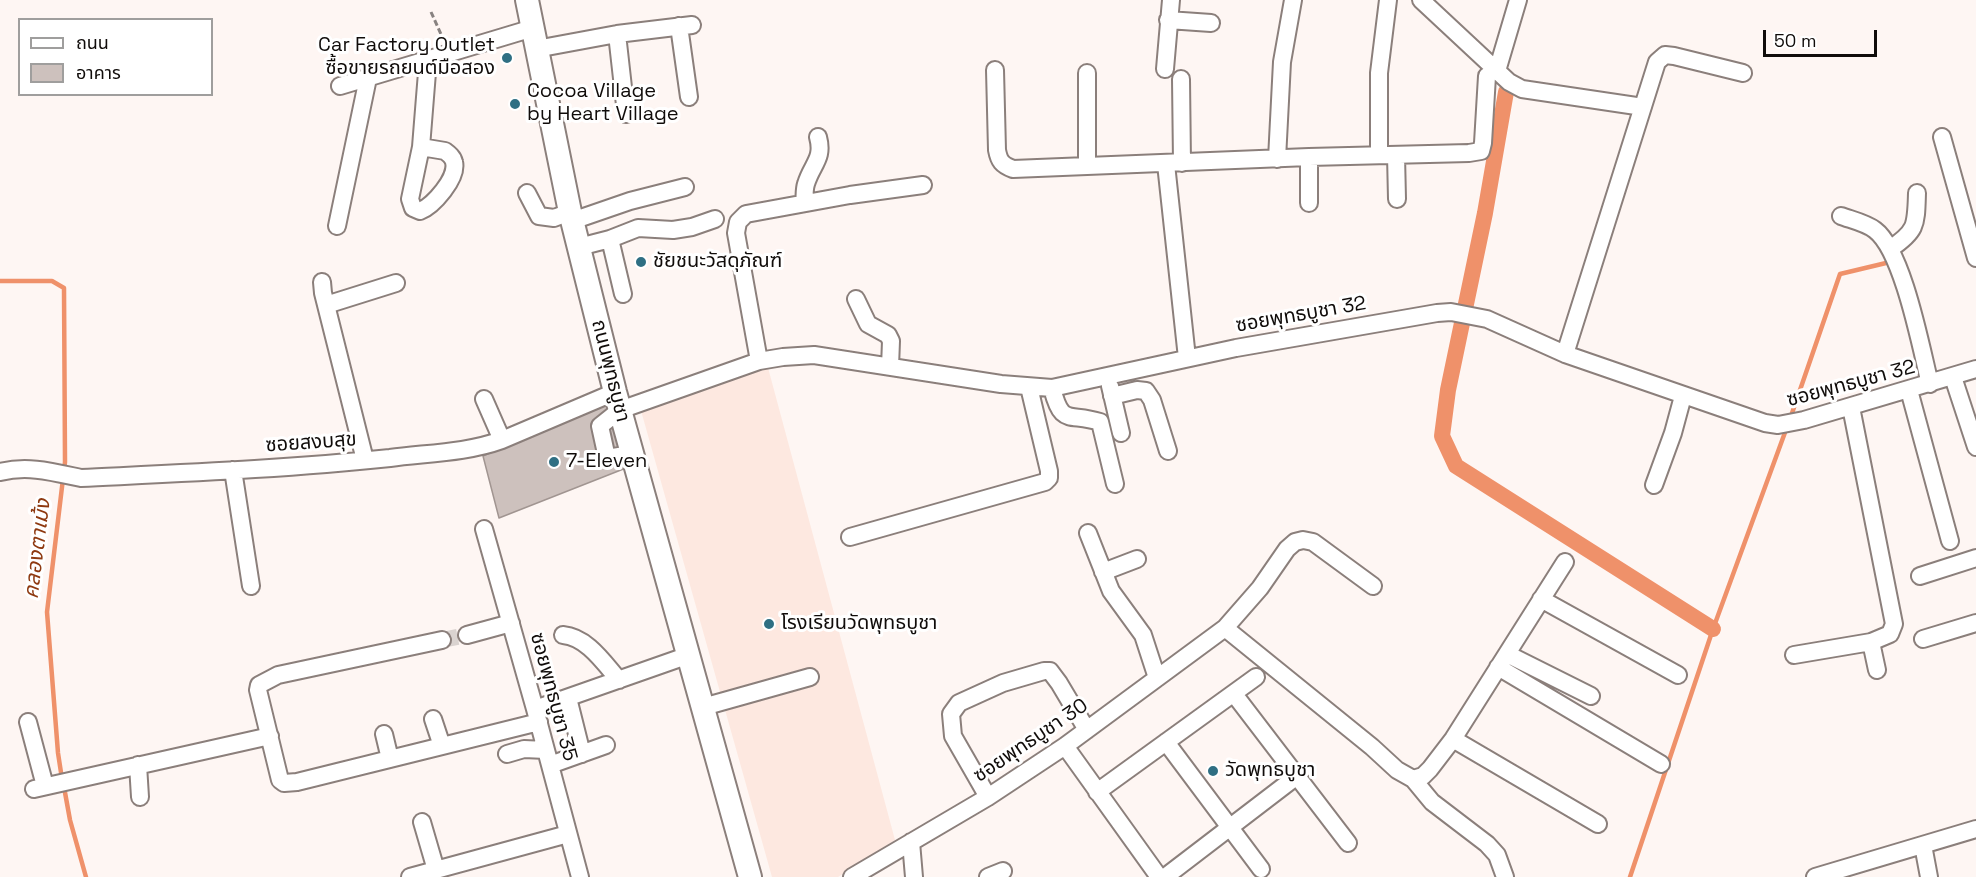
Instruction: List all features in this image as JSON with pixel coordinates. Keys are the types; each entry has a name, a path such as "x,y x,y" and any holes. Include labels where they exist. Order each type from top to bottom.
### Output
{"main road":[{"name":"ถนนพุทธบูชา","path":"527,0 571,217 631,454 750,877"}],"street":[{"path":"1165,69 1171,0"},
{"path":"1277,159 1282,62 1293,0"},
{"path":"1388,0 1379,73 1387,154 1397,199"},
{"path":"1421,0 1492,74 1522,90 1643,107"},
{"path":"995,70 997,150 999,160 1004,166 1013,169 1387,154 1469,153 1481,151 1492,74 1518,0"},
{"path":"1168,20 1211,23"},
{"path":"340,86 450,54 534,38 617,34 686,26 689,97"},
{"path":"617,34 626,114"},
{"path":"1566,354 1657,62 1665,55 1743,73"},
{"path":"421,147 428,60"},
{"path":"1087,73 1087,165"},
{"path":"337,226 368,78"},
{"path":"1181,79 1174,164 1187,358"},
{"path":"1942,136 1976,258"},
{"path":"804,203 805,186 819,160 821,149 818,137"},
{"path":"1309,203 1310,157"},
{"path":"759,361 736,233 738,222 746,214 923,185"},
{"path":"527,193 539,216 548,218 571,217 685,187"},
{"path":"1890,249 1905,239 1914,228 1917,193"},
{"path":"1841,216 1874,228 1890,249 1901,275 1930,384"},
{"path":"579,247 610,239 638,228 673,231 715,219"},
{"path":"610,239 623,294"},
{"path":"322,282 365,460"},
{"path":"326,305 396,283"},
{"path":"856,299 868,324 888,335 891,341 890,367"},
{"name":"ซอยพุทธบูชา 32","path":"618,401 759,361 783,357 814,356 1029,387 1052,388 1187,358 1417,315 1452,312 1487,319 1566,354 1752,420 1778,424 1804,420 1851,407 1976,369"},
{"path":"1107,376 1121,433"},
{"path":"1953,377 1976,447"},
{"path":"850,537 1045,482 1049,471 1029,387"},
{"path":"1052,388 1057,407 1062,414 1100,422 1115,484"},
{"path":"1112,396 1137,390 1146,391 1152,400 1168,451"},
{"path":"1909,390 1950,541"},
{"path":"1654,485 1683,396"},
{"path":"484,399 501,440"},
{"name":"ซอยสงบสุข","path":"0,472 22,468 48,470 81,478 365,460 483,446 618,401"},
{"path":"1794,655 1871,642 1890,634 1894,624 1851,407"},
{"path":"233,470 251,586"},
{"name":"ซอยพุทธบูชา 35","path":"484,529 580,877"},
{"path":"1088,533 1115,597 1143,636 1157,678"},
{"name":"ซอยพุทธบูชา 30","path":"852,877 988,797 1065,746 1225,628 1260,588 1287,549 1295,542 1303,540 1313,542 1373,586"},
{"path":"1920,576 1976,558"},
{"path":"1104,572 1137,559"},
{"path":"1413,779 1423,776 1430,769 1453,739 1565,562"},
{"path":"1542,599 1678,675"},
{"path":"467,635 511,623"},
{"path":"1923,639 1976,623"},
{"path":"1225,628 1372,747 1397,770 1413,779 1432,802 1487,844 1497,855 1505,877"},
{"path":"563,635 578,639 596,654 619,680"},
{"path":"442,640 278,675 259,685 258,690 280,780 284,783 297,782 442,746 537,716 568,698 689,655"},
{"path":"1871,642 1877,670"},
{"path":"1502,661 1592,696"},
{"path":"1502,661 1661,764"},
{"path":"988,797 953,736 951,714 959,703 1004,683 1050,671 1087,730"},
{"path":"703,707 810,677"},
{"path":"1098,792 1256,677"},
{"path":"1234,694 1348,843"},
{"path":"568,698 582,754"},
{"path":"433,719 442,746"},
{"path":"27,722 44,786 270,736"},
{"path":"384,734 390,759"},
{"path":"1453,739 1598,824"},
{"path":"1166,742 1261,869"},
{"path":"507,754 525,749 548,758 582,754 606,745"},
{"path":"1065,746 1159,877"},
{"path":"138,765 140,797"},
{"path":"1165,877 1297,776"},
{"path":"422,822 436,870"},
{"path":"1815,877 1976,829"},
{"path":"410,877 568,834"},
{"path":"910,842 914,877"},
{"path":"1923,844 1929,877"}],"path":[{"path":"431,12 450,54"}],"shaded area":[{"name":"โรงเรียนวัดพุทธบูชา","path":"767,364 895,840 838,877 772,877 640,407"}],"building":[{"name":"7-Eleven","path":"608,402 626,468 499,518 483,456"}],"waterway":[{"path":"1506,92 1485,213 1448,390 1442,436 1456,466 1713,629"},
{"path":"1790,419 1840,274 1886,263"},
{"name":"คลองตาเม้ง","path":"0,281 52,281 64,288 65,462 47,612 62,779"},
{"path":"1630,877 1713,629 1787,427"},
{"name":"คลองตาเม้ง","path":"64,787 70,820 86,877"}],"tunnel":[{"path":"442,640 467,635"}],"place":[{"name":"Car Factory Outlet ซื้อขายรถยนต์มือสอง","path":"507,58"},
{"name":"Cocoa Village by Heart Village","path":"515,104"},
{"name":"ชัยชนะวัสดุภัณฑ์","path":"641,262"},
{"name":"7-Eleven","path":"554,462"},
{"name":"โรงเรียนวัดพุทธบูชา","path":"769,624"},
{"name":"วัดพุทธบูชา","path":"1213,771"}]}
